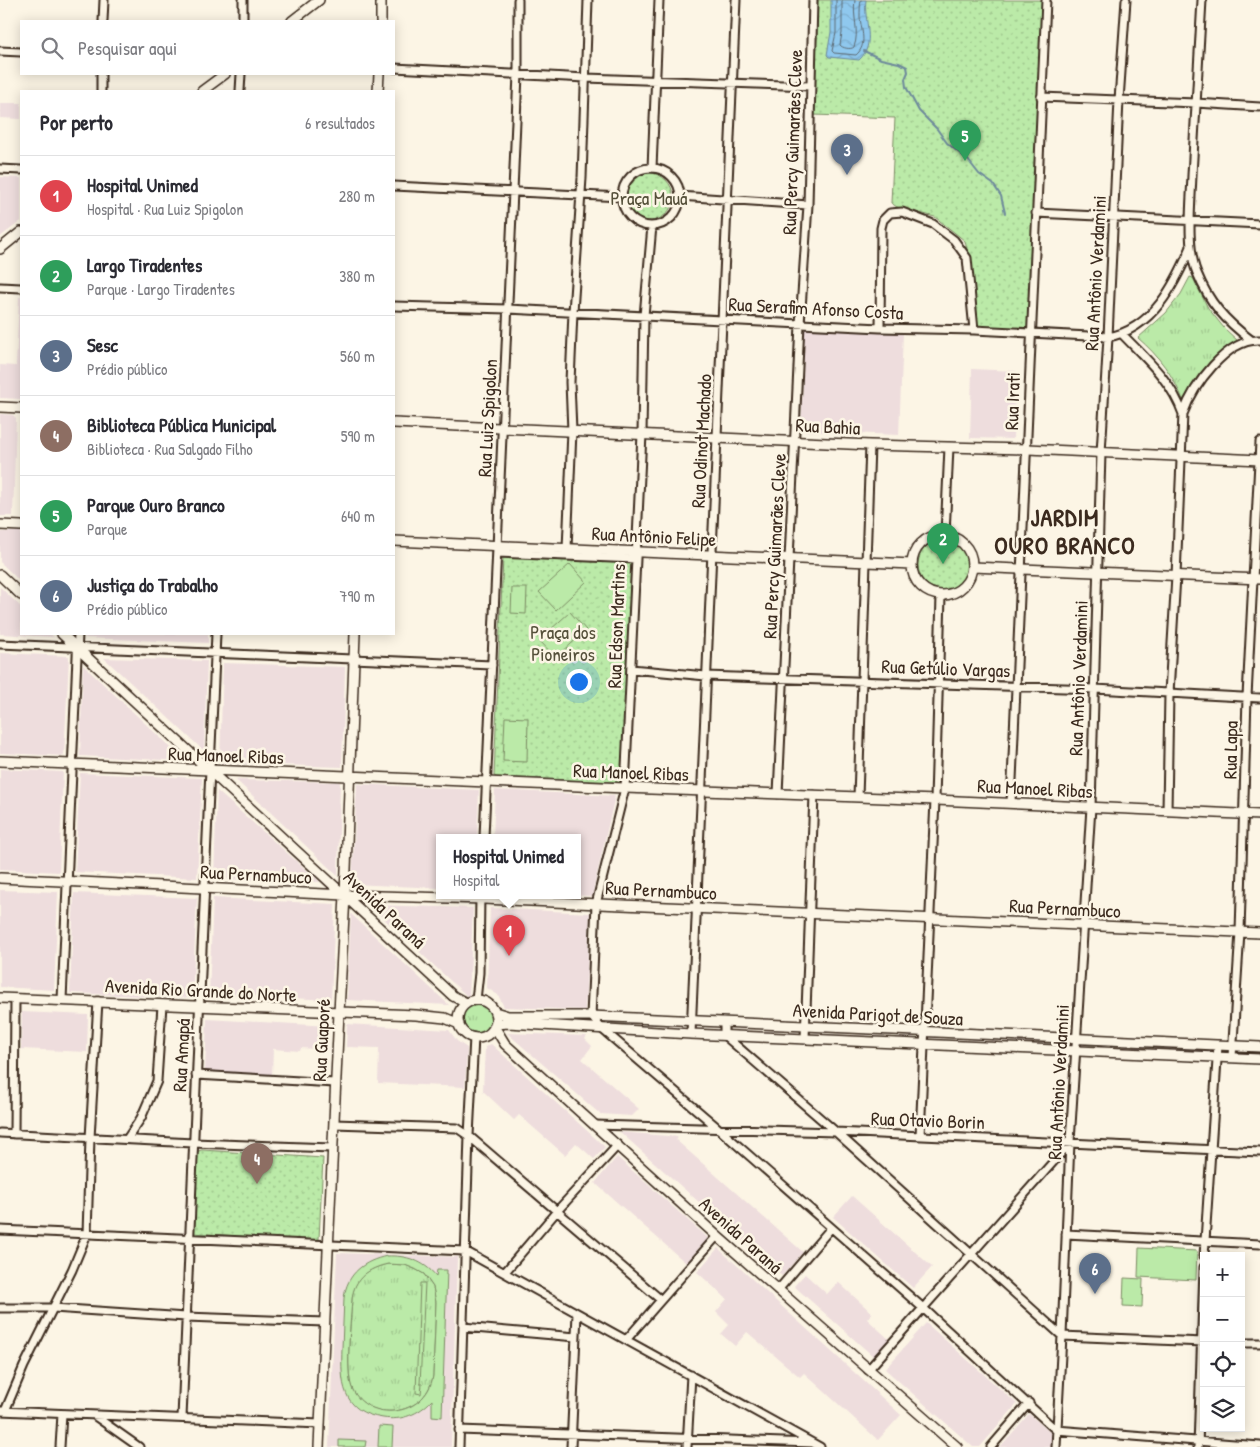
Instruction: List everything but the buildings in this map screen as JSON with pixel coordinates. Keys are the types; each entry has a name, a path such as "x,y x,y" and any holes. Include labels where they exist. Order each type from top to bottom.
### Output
{"street":[{"path":"104,0 104,20"},
{"path":"243,0 243,20"},
{"path":"293,20 319,0"},
{"path":"381,0 381,20"},
{"name":"Rua Luiz Spigolon","path":"484,834 518,74 518,0"},
{"path":"567,549 572,431 570,382 572,312 581,196 588,0"},
{"path":"652,168 659,0"},
{"name":"Rua Odinot Machado","path":"691,1034 722,320 729,200 736,0"},
{"name":"Rua Percy Guimarães Cleve","path":"778,794 800,324 808,205 813,0"},
{"name":"Rua Irati","path":"1011,803 1046,0"},
{"name":"Rua Antônio Verdamini","path":"1056,1447 1070,1142 1091,807 1101,453 1126,0"},
{"path":"1202,0 1190,220 1191,247 1196,272 1215,307 1230,324 1252,340"},
{"path":"0,51 20,52"},
{"path":"395,68 586,78 810,86"},
{"path":"100,90 101,75"},
{"path":"203,90 224,75"},
{"path":"240,90 241,75"},
{"path":"378,90 379,75"},
{"path":"1041,97 1196,102 1260,107"},
{"path":"652,168 668,174 678,188 680,196 679,203 672,216 660,224 652,226 643,225 635,221 628,214 622,197 626,182 631,176 645,169 652,168"},
{"path":"0,169 20,170"},
{"path":"395,186 622,197"},
{"path":"680,196 808,205"},
{"path":"880,328 881,228 883,220 890,213 902,212 933,224 954,240 967,258 974,330"},
{"path":"1036,213 1260,224"},
{"name":"Rua Edson Martins","path":"591,1016 596,904 625,788 642,434 644,316 652,226"},
{"path":"0,249 20,233"},
{"name":"Rua Serafim Afonso Costa","path":"395,306 508,309 880,328 974,330 1108,337 1122,334 1156,309 1169,292 1191,247"},
{"path":"0,287 20,288"},
{"path":"1122,334 1164,377 1178,398 1183,414"},
{"path":"1167,811 1169,693 1183,414 1193,391 1210,369 1234,348 1252,340 1260,340"},
{"path":"0,407 20,408"},
{"name":"Rua Bahia","path":"395,423 870,445 1026,449 1259,460"},
{"name":"Rua Lapa","path":"1232,1058 1240,932 1247,698 1256,578 1260,442"},
{"path":"858,797 870,445"},
{"path":"945,535 949,447"},
{"path":"0,525 20,526"},
{"path":"945,535 954,537 962,542 972,558 973,567 971,576 959,591 951,595 941,596 923,589 913,574 912,564 914,554 919,546 935,536 945,535"},
{"name":"Rua Antônio Felipe","path":"395,541 497,550 912,564"},
{"name":"Rua Antônio Felipe","path":"497,550 567,549 635,555"},
{"path":"973,567 1256,578"},
{"path":"0,575 20,594"},
{"path":"920,1136 935,800 941,596"},
{"name":"Avenida Paraná","path":"63,635 453,996 466,1003"},
{"path":"62,1000 78,635"},
{"name":"Rua Amapá","path":"182,1418 216,635"},
{"name":"Rua Guaporé","path":"319,1447 335,1083 346,895 355,635"},
{"path":"0,644 492,665"},
{"name":"Rua Getúlio Vargas","path":"631,669 706,676 1095,689 1260,698"},
{"name":"Rua Manoel Ribas","path":"0,761 1260,815"},
{"path":"805,1038 814,795"},
{"name":"Rua Pernambuco","path":"0,878 346,895 436,896"},
{"path":"476,1000 479,973 480,899"},
{"name":"Rua Pernambuco","path":"513,899 1260,933"},
{"name":"Avenida Rio Grande do Norte","path":"0,998 445,1018 459,1024"},
{"path":"14,1134 15,999"},
{"path":"476,1000 482,1000 489,1004 495,1012 494,1025 490,1032 479,1037 464,1032 459,1024 459,1014 466,1003 476,1000"},
{"path":"98,1002 90,1138 87,1234 72,1270 3,1411 320,1424"},
{"path":"127,1139 141,1118 157,1081 162,1005"},
{"name":"Avenida Parigot de Souza","path":"495,1012 508,1016 591,1016 1260,1047"},
{"path":"591,1016 601,1028 923,1308 1056,1430 1198,1444 1260,1446"},
{"name":"Avenida Parigot de Souza","path":"494,1025 508,1023 691,1034 1260,1059"},
{"path":"724,1023 724,1035 836,1132 1062,1336 1200,1342"},
{"name":"Avenida Paraná","path":"494,1025 505,1044 716,1236 958,1447"},
{"path":"459,1447 469,1136 479,1037"},
{"name":"Avenida Paraná","path":"479,1037 505,1044"},
{"path":"1204,1252 1218,1045"},
{"path":"196,1075 335,1083"},
{"path":"334,1124 457,1128 469,1136 661,1300"},
{"name":"Rua Otavio Borin","path":"595,1124 836,1132 1260,1152"},
{"path":"0,1133 332,1148"},
{"path":"868,1370 1070,1142"},
{"path":"505,1272 557,1211 618,1145"},
{"path":"778,1290 832,1228"},
{"path":"0,1230 465,1251 817,1445"},
{"path":"1066,1234 1260,1244"},
{"path":"626,1340 716,1236"},
{"path":"0,1308 53,1308 186,1317 325,1322"},
{"path":"571,1447 577,1312"},
{"path":"463,1327 576,1337"},
{"path":"1245,1343 1260,1343"},
{"path":"687,1447 691,1375"},
{"path":"1198,1444 1200,1387"},
{"path":"991,1447 1028,1403"},
{"path":"60,1447 62,1414"},
{"path":"95,1416 140,1447"},
{"path":"459,1430 688,1438 817,1445"}],"shaded area":[{"path":"0,103 20,103 20,119 0,118"},
{"path":"0,177 20,178 20,222 0,237"},
{"path":"20,297 20,399 0,398 0,365 16,366"},
{"path":"805,329 903,333 899,435 801,431"},
{"path":"972,369 1016,371 1013,439 970,438"},
{"path":"0,414 13,415 16,418 13,516 0,516"},
{"path":"0,532 20,532 20,581 0,562"},
{"path":"0,587 20,606 20,635 51,635 54,637 0,634"},
{"path":"86,635 208,635 208,643 85,638"},
{"path":"0,653 69,656 64,756 0,753"},
{"path":"104,658 207,661 204,751"},
{"path":"223,663 345,667 342,767 220,763"},
{"path":"83,665 185,761 80,756"},
{"path":"0,769 63,772 59,872 0,869"},
{"path":"80,773 202,778 197,878 75,872"},
{"path":"236,780 340,782 338,876"},
{"path":"357,784 479,790 477,834 436,834 436,888 352,884"},
{"path":"495,790 615,796 592,896 581,896 581,834 493,834"},
{"path":"217,791 320,882 214,879"},
{"path":"0,890 58,892 54,990 0,987"},
{"path":"74,893 197,898 192,998 70,993"},
{"path":"213,898 335,904 331,1000 209,994"},
{"path":"369,905 473,908 469,998"},
{"path":"490,908 590,913 585,1010 504,1007 498,995 487,988"},
{"path":"351,914 449,1005 347,1000"},
{"path":"22,1012 88,1015 87,1052 21,1049"},
{"path":"207,1019 329,1026 328,1050 301,1048 300,1051 273,1049 272,1076 205,1072"},
{"path":"347,1024 449,1030 457,1041 467,1048 465,1087 378,1083 379,1048 346,1047"},
{"path":"507,1033 587,1036 585,1039 592,1046 582,1059 639,1109 632,1116 600,1114"},
{"path":"491,1044 605,1147 594,1159 576,1143 565,1155 519,1115 514,1120 483,1091 485,1047"},
{"path":"620,1132 679,1137 676,1140 803,1252 782,1276"},
{"path":"617,1157 708,1238 686,1263 595,1183"},
{"path":"852,1196 932,1267 913,1288 833,1217"},
{"path":"718,1248 901,1415 878,1440 804,1373 800,1377 747,1332 735,1346 721,1334 729,1325 716,1312 727,1299 697,1272"},
{"path":"337,1253 457,1257 451,1447 329,1447"},
{"path":"805,1274 827,1294 838,1282 872,1313 867,1319 890,1340 874,1357 794,1286"},
{"path":"926,1323 1017,1404 980,1447 973,1447 885,1369"},
{"path":"1029,1414 1052,1434 1051,1447 1000,1447"}],"green space":[{"path":"818,0 1044,0 1030,330 976,327 969,259 965,241 935,217 897,207 891,203 895,118 814,115"},
{"name":"Praça Mauá","path":"644,173 654,173 666,180 673,192 673,202 666,214 654,221 644,221 636,217 629,210 625,202 625,192 629,184 636,177"},
{"path":"1190,277 1193,278 1208,308 1224,328 1239,342 1214,359 1194,383 1184,402 1165,367 1138,338 1166,313 1181,294"},
{"path":"938,540 948,540 961,547 968,560 968,570 961,583 948,590 938,590 929,586 922,579 918,570 918,560 922,551 929,544"},
{"name":"Praça dos Pioneiros","path":"503,557 630,562 622,778 619,782 494,776"},
{"path":"570,564 586,582 556,610 539,592"},
{"path":"512,588 527,588 526,614 511,613"},
{"path":"570,612 586,630 556,658 539,640"},
{"path":"505,717 528,718 527,762 503,761"},
{"path":"477,1005 487,1009 491,1019 487,1029 477,1033 467,1029 463,1019 467,1009"},
{"path":"202,1150 323,1158 319,1239 316,1241 192,1233 196,1154"},
{"path":"1139,1248 1197,1251 1196,1280 1138,1277"},
{"path":"387,1256 408,1258 426,1266 436,1276 437,1270 447,1270 442,1417 432,1416 432,1400 416,1413 403,1417 390,1419 369,1415 351,1402 346,1394 343,1384 342,1361 346,1289 353,1275 358,1270 379,1258","holes":["388,1264 405,1265 424,1274 433,1287 436,1302 433,1376 428,1390 420,1401 396,1411 382,1411 370,1407 360,1399 352,1388 350,1380 349,1358 353,1292 359,1280 369,1271"]},
{"path":"388,1264 405,1265 424,1274 433,1287 436,1302 433,1376 428,1390 419,1401 395,1411 382,1411 370,1407 359,1399 352,1388 349,1370 353,1291 359,1279 369,1271"},
{"path":"1124,1278 1143,1279 1142,1307 1123,1306"},
{"path":"420,1283 425,1283 421,1394 416,1393"},
{"path":"379,1426 393,1427 392,1447 378,1447"},
{"path":"339,1440 366,1441 365,1447 339,1447"}],"water":[{"path":"831,0 866,0 868,39 864,54 859,60 829,57 827,55 831,32"}],"waterway":[{"path":"864,51 881,59 907,67 906,87 919,111 937,129 947,143 968,160 979,174 993,184 1001,196 1005,213"}],"place":[{"name":"Parque Ouro Branco","path":"965,161"},
{"name":"Sesc","path":"847,175"},
{"name":"Largo Tiradentes","path":"943,564"},
{"name":"Hospital Unimed","path":"509,956"},
{"name":"Biblioteca Pública Municipal","path":"257,1184"},
{"name":"Justiça do Trabalho","path":"1095,1294"}],"district":[{"name":"JARDIM OURO BRANCO","path":"1065,532"}]}
